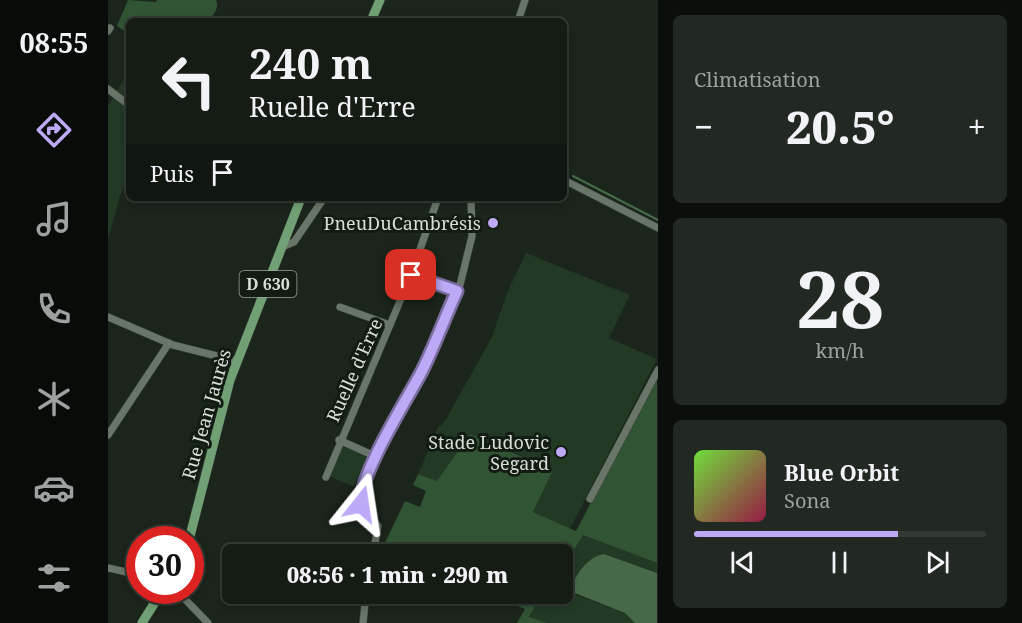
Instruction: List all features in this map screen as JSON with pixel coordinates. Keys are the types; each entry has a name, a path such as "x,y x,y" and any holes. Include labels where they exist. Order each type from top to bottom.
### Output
{"main road":[{"path":"373,18 380,0"},
{"name":"Rue Jean Jaurès","path":"192,526 226,391 300,201"},
{"path":"142,623 154,604"}],"street":[{"path":"519,18 525,0"},
{"path":"108,89 126,103"},
{"path":"567,182 657,228"},
{"path":"282,247 294,242 322,201"},
{"name":"Ruelle d'Erre","path":"326,477 339,440 381,349 411,275 437,201"},
{"path":"375,544 378,526 364,509 361,497 393,421 422,371 457,291 472,236 471,201"},
{"path":"411,275 457,291"},
{"path":"340,307 390,325"},
{"path":"108,317 168,343 237,361"},
{"path":"108,435 168,343"},
{"path":"590,499 657,370"},
{"path":"339,440 377,457"},
{"path":"108,568 126,572"},
{"path":"190,604 208,623"},
{"path":"363,623 365,604"}],"shaded area":[{"path":"128,0 156,2 157,0 216,0 216,9 210,18 126,18 126,32 117,26"},
{"path":"126,76 126,183 108,239 108,106"},
{"path":"526,253 630,295 609,338 657,359 570,529 533,512 553,469 470,434 437,482 418,474 439,425 441,426 446,419 492,337 507,293"},
{"path":"657,376 657,563 583,535 575,548 573,544 384,544 405,501 420,507 426,491 413,485 418,474 437,481 470,434 553,470 533,512 576,531"},
{"path":"344,445 367,457 354,487 329,476 340,447"},
{"path":"583,535 657,563 657,573 604,554 576,595 625,613 635,623 547,623 529,618 537,604 573,604 573,548"},
{"path":"604,554 657,573 657,623 635,623 625,613 573,592 573,583 577,576 584,566"},
{"path":"513,604 536,604 529,617 547,623 517,623 525,609"}],"waterway":[{"path":"573,176 658,220"}],"place":[{"name":"PneuDuCambrésis","path":"493,223"},
{"name":"Stade Ludovic Segard","path":"561,452"}],"route":[{"path":"361,504 363,490 386,435 422,371 457,291 411,275"}]}
